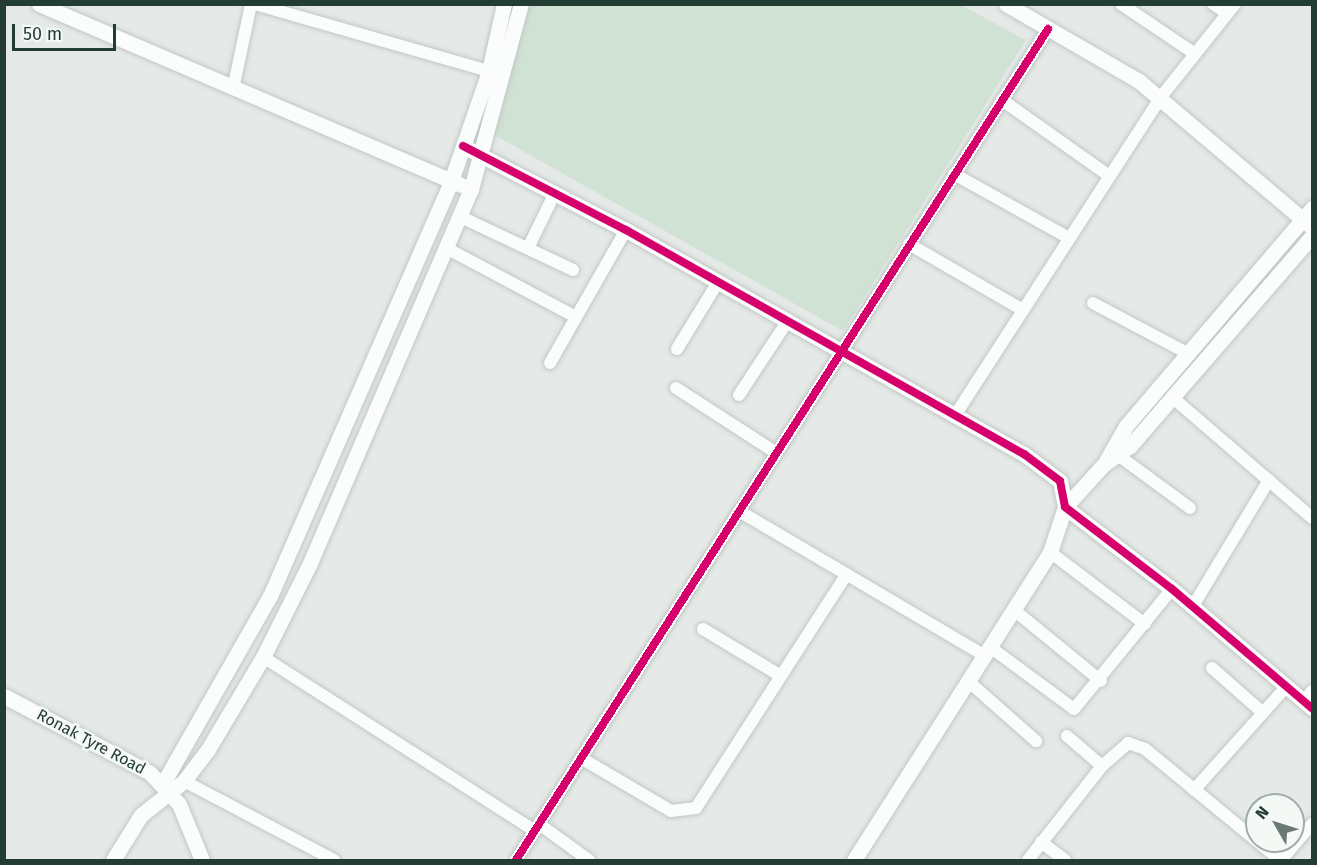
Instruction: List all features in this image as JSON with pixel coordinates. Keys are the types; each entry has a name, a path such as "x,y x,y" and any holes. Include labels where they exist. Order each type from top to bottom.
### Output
{"street":[{"path":"39,4 471,189"},
{"path":"233,89 253,4 489,70"},
{"path":"113,861 129,829 166,789 270,596 451,181 489,70 504,4"},
{"path":"166,789 184,781 263,657 448,249 483,155 521,4"},
{"path":"1006,4 1160,98 1309,218 1189,354 1111,456"},
{"path":"1121,4 1196,54"},
{"path":"954,417 1067,237 1160,98 1231,9 1213,4"},
{"path":"516,861 775,452 1048,29"},
{"path":"1002,100 1108,175"},
{"path":"463,146 626,230 954,417 1060,481 1065,507 1193,606 1286,687 1310,700"},
{"path":"954,174 1067,237"},
{"path":"528,248 555,193"},
{"path":"461,217 573,270"},
{"path":"550,363 574,316 626,230"},
{"path":"854,861 1050,552 1065,507 1111,456 1172,397 1312,236"},
{"path":"909,244 1022,309"},
{"path":"448,249 574,316"},
{"path":"677,349 718,282"},
{"path":"1094,303 1189,354"},
{"path":"739,395 787,322"},
{"path":"676,388 775,452"},
{"path":"1172,397 1312,518"},
{"path":"1111,456 1190,508"},
{"path":"1193,606 1269,480"},
{"path":"738,511 987,651 1074,709 1101,681 1172,589"},
{"path":"1050,552 1145,624"},
{"path":"581,758 683,814 696,808 847,574"},
{"path":"1014,610 1101,681"},
{"path":"703,629 781,676"},
{"path":"263,657 589,861"},
{"path":"1212,668 1261,711"},
{"path":"968,681 1036,741"},
{"path":"1194,790 1261,711 1286,687"},
{"name":"Ronak Tyre Road","path":"4,696 132,761 166,789 202,861"},
{"path":"1067,736 1102,766"},
{"path":"1028,861 1121,745 1136,744 1281,861 1312,824"},
{"path":"184,781 334,861"},
{"path":"1041,842 1065,861"}],"green space":[{"path":"514,5 961,5 1026,40 843,331 489,132"}],"cycle path":[{"path":"516,860 1048,29"},
{"path":"463,146 626,230 1024,454 1060,481 1065,507 1172,589 1312,708"}]}
